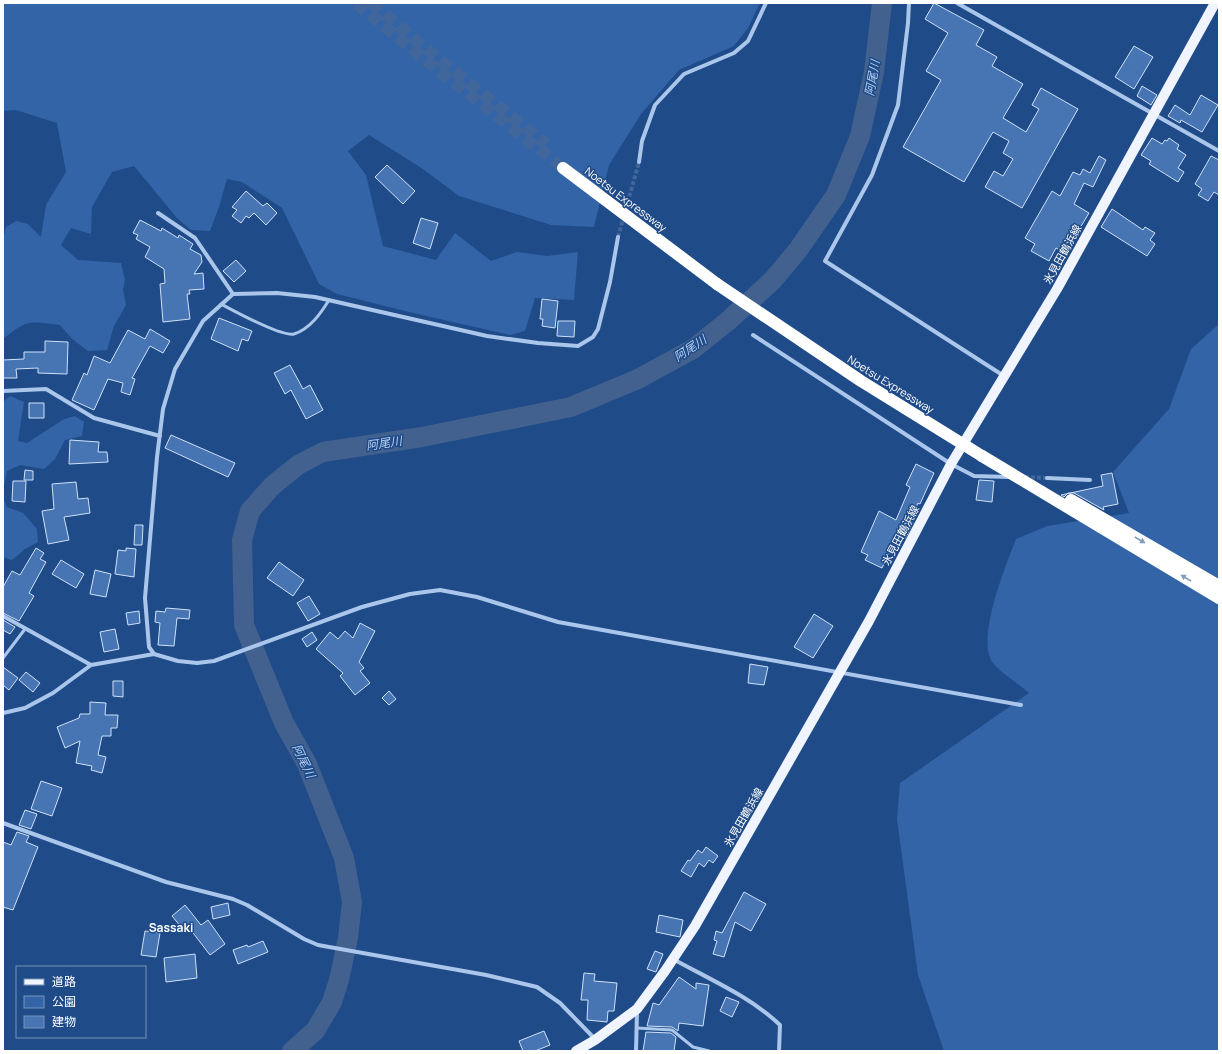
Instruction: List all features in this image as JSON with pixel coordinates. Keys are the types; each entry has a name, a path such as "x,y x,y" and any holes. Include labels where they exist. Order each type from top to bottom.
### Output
{"highway":[{"name":"Noetsu Expressway","path":"566,165 672,242 719,280 984,453 1219,598"},
{"name":"Noetsu Expressway","path":"984,453 1219,586"}],"main road":[{"name":"氷見田鶴浜線","path":"576,1051 595,1040 637,1009 673,959 698,919 869,621 951,464 1057,289 1152,114 1215,3"}],"street":[{"path":"639,162 642,141 655,105 684,74 734,53 748,41 766,3"},
{"path":"909,3 908,24 898,105 872,175 825,261 1004,376"},
{"path":"957,3 1219,151"},
{"path":"158,213 194,238 233,294"},
{"path":"154,654 149,647 145,598 163,408 175,368 203,321 221,304 233,294 277,293 315,296 487,336 538,343 578,346 593,337 598,329 610,282 618,237"},
{"path":"753,335 951,464 974,476 1009,477"},
{"path":"3,391 46,389 94,418 160,436"},
{"path":"1047,478 1090,480"},
{"path":"3,714 25,708 53,693 91,665 154,654 178,661 197,663 227,658 362,607 410,594 440,590 477,597 558,622 1021,705"},
{"path":"3,616 91,665"},
{"path":"3,823 166,882 233,899 247,905 304,939 318,945 486,975 537,987 560,1003 595,1040"},
{"path":"673,959 733,992 770,1015 780,1026 779,1051"},
{"path":"636,1051 637,1009"}],"lane":[{"path":"221,304 280,333 294,334 319,316 329,300"},
{"path":"3,658 25,629"},
{"path":"636,1028 672,1030 693,1047 709,1051"}],"green space":[{"path":"3,3 760,3 748,28 734,46 679,70 641,114 609,165 594,227 551,225 459,196 423,169 369,135 348,151 366,175 383,246 436,260 455,233 491,261 517,252 547,256 578,252 574,300 535,298 525,331 510,335 337,294 319,284 282,208 242,182 227,179 210,231 191,230 177,218 134,166 112,172 92,207 91,234 71,228 61,245 78,260 121,263 125,280 123,290 126,305 114,326 107,350 88,351 72,339 60,325 35,322 29,323 18,328 3,339 3,240 6,227 16,221 28,224 41,237 46,205 66,172 57,123 16,110 3,111"},
{"path":"1219,324 1219,1051 944,1051 918,975 897,819 900,783 1029,693 993,663 988,652 990,621 994,602 1016,539 1047,526 1129,513 1113,472 1169,409 1191,349"},
{"path":"10,396 24,402 18,441 27,443 64,419 75,416 84,422 82,436 65,440 55,459 44,469 20,465 7,471 3,491 3,402"},
{"path":"3,497 7,507 23,513 37,529 38,542 25,549 12,560 3,557"}],"building":[{"path":"934,3 984,30 976,45 997,57 992,66 1023,84 1003,118 1026,132 1039,109 1032,105 1041,88 1078,109 1022,208 985,187 994,171 1003,176 1013,159 1003,153 1009,141 993,132 964,182 903,147 941,80 926,71 948,33 925,19"},
{"path":"1134,46 1153,57 1134,89 1115,77"},
{"path":"1142,86 1157,95 1151,105 1137,96"},
{"path":"1201,95 1218,105 1202,132 1181,120 1180,123 1168,116 1175,105 1190,115"},
{"path":"1152,138 1162,144 1169,138 1179,145 1177,149 1186,155 1178,168 1184,172 1178,182 1149,164 1151,161 1141,155"},
{"path":"1099,156 1106,160 1093,187 1084,183 1074,204 1089,213 1065,253 1056,248 1049,261 1031,251 1035,244 1025,238 1052,191 1060,196 1073,172 1080,175 1083,169 1090,173"},
{"path":"1211,156 1219,160 1219,195 1214,192 1208,201 1198,195 1202,189 1195,184"},
{"path":"387,165 415,191 403,204 375,177"},
{"path":"246,191 263,206 267,203 277,213 266,225 254,213 249,218 246,216 241,223 232,216 237,210 232,207"},
{"path":"1112,209 1143,230 1145,227 1155,233 1150,240 1155,244 1147,256 1101,227"},
{"path":"421,218 438,223 430,249 413,243"},
{"path":"140,220 161,231 162,228 178,238 179,235 193,244 190,249 201,255 202,262 194,274 203,273 204,289 189,290 190,294 187,294 190,319 163,322 160,284 165,283 164,269 145,257 150,247 136,239 138,235 133,233"},
{"path":"236,260 246,271 234,282 223,271"},
{"path":"542,299 558,301 555,328 542,326 543,319 540,319"},
{"path":"219,318 252,331 248,341 242,339 238,351 211,339"},
{"path":"558,321 575,321 574,337 557,336"},
{"path":"150,329 170,341 163,353 150,346 132,378 135,379 130,395 121,392 123,383 108,379 94,410 72,400 84,373 87,375 94,356 110,363 128,330 145,339"},
{"path":"45,341 68,342 67,374 38,373 38,368 16,369 17,378 3,378 3,360 24,359 24,352 45,352"},
{"path":"290,365 303,389 310,385 323,410 306,419 291,390 285,394 274,373"},
{"path":"29,403 44,403 44,418 29,418"},
{"path":"171,435 235,463 228,477 165,448"},
{"path":"70,440 99,442 98,452 107,452 108,462 69,464"},
{"path":"916,464 934,473 920,504 918,503 910,521 913,523 905,539 897,536 882,568 865,560 868,555 861,552 879,511 896,520 910,487 906,485"},
{"path":"25,470 33,471 33,480 24,480"},
{"path":"1112,473 1118,504 1103,507 1104,510 1074,493 1070,493 1103,486 1101,475"},
{"path":"979,480 994,481 992,502 976,500"},
{"path":"13,481 26,481 25,502 12,501"},
{"path":"76,482 78,499 88,498 90,513 64,517 69,540 48,544 42,511 54,509 52,484"},
{"path":"135,525 143,525 142,545 134,545"},
{"path":"36,548 44,553 40,559 46,562 29,593 34,596 19,621 3,613 3,587 12,571 20,575"},
{"path":"126,548 136,549 134,577 115,574 118,550 126,551"},
{"path":"61,560 84,574 76,588 52,574"},
{"path":"279,562 304,580 293,596 267,578"},
{"path":"95,570 111,574 106,597 90,594"},
{"path":"309,596 320,614 308,621 297,603"},
{"path":"166,608 190,610 189,619 177,618 174,646 158,645 160,623 155,622 156,611 165,612"},
{"path":"139,611 140,623 128,625 126,613"},
{"path":"814,614 833,626 813,658 794,647"},
{"path":"3,620 15,627 10,634 3,630"},
{"path":"360,623 375,631 359,662 364,668 360,671 370,683 355,695 340,676 343,673 316,649 330,632 338,639 345,631 353,638"},
{"path":"115,629 119,649 104,652 100,632"},
{"path":"312,632 317,640 307,647 302,639"},
{"path":"750,664 768,667 764,685 748,683"},
{"path":"3,667 18,678 9,690 3,685"},
{"path":"26,672 40,683 33,692 19,680"},
{"path":"113,681 123,681 123,697 113,696"},
{"path":"389,691 396,699 389,705 382,698"},
{"path":"90,702 106,703 105,715 118,715 117,728 111,728 111,736 102,736 98,755 106,757 102,773 91,770 92,766 76,763 80,741 65,748 57,727 79,718 80,714 90,714"},
{"path":"41,781 62,788 52,816 31,809"},
{"path":"25,810 37,814 31,829 19,825"},
{"path":"17,832 29,836 26,842 38,847 13,910 3,907 3,842 11,845"},
{"path":"706,847 718,856 713,863 709,860 704,867 699,863 691,877 681,871 688,860 690,861 698,850 702,853"},
{"path":"744,892 766,904 751,931 735,922 724,957 713,954 717,941 714,940 716,931 722,933"},
{"path":"228,903 230,915 213,919 211,907"},
{"path":"185,905 201,925 208,920 225,944 210,955 187,925 182,928 172,916"},
{"path":"659,915 683,920 680,937 656,932"},
{"path":"145,931 160,933 156,957 141,955"},
{"path":"263,941 268,952 238,964 233,950 247,945 248,947"},
{"path":"655,951 663,954 656,972 647,969"},
{"path":"195,954 197,978 166,982 164,958"},
{"path":"584,973 595,974 594,981 617,983 614,1011 608,1011 607,1022 587,1020 588,1000 581,1000"},
{"path":"679,977 696,989 696,983 709,985 703,1026 679,1023 678,1031 672,1027 647,1026 653,1003 659,1005"},
{"path":"726,997 739,1002 732,1017 720,1011"},
{"path":"544,1031 550,1045 535,1051 523,1051 519,1041"},
{"path":"646,1032 671,1033 676,1037 674,1051 643,1051"}],"waterway":[{"name":"阿尾川","path":"292,1051 315,1031 332,1002 339,980 348,938 352,902 344,858 307,764 284,723 244,625 242,540 250,511 272,486 298,465 323,452 422,437 571,407 638,379 693,349 728,321 772,281 798,250 836,195 860,136 874,72 882,3"}],"tunnel":[{"path":"356,3 428,62 563,168"},
{"path":"371,3 546,144"},
{"path":"618,237 639,162"},
{"path":"1025,477 1047,478"}],"district":[{"name":"Sassaki","path":"171,927"}]}
